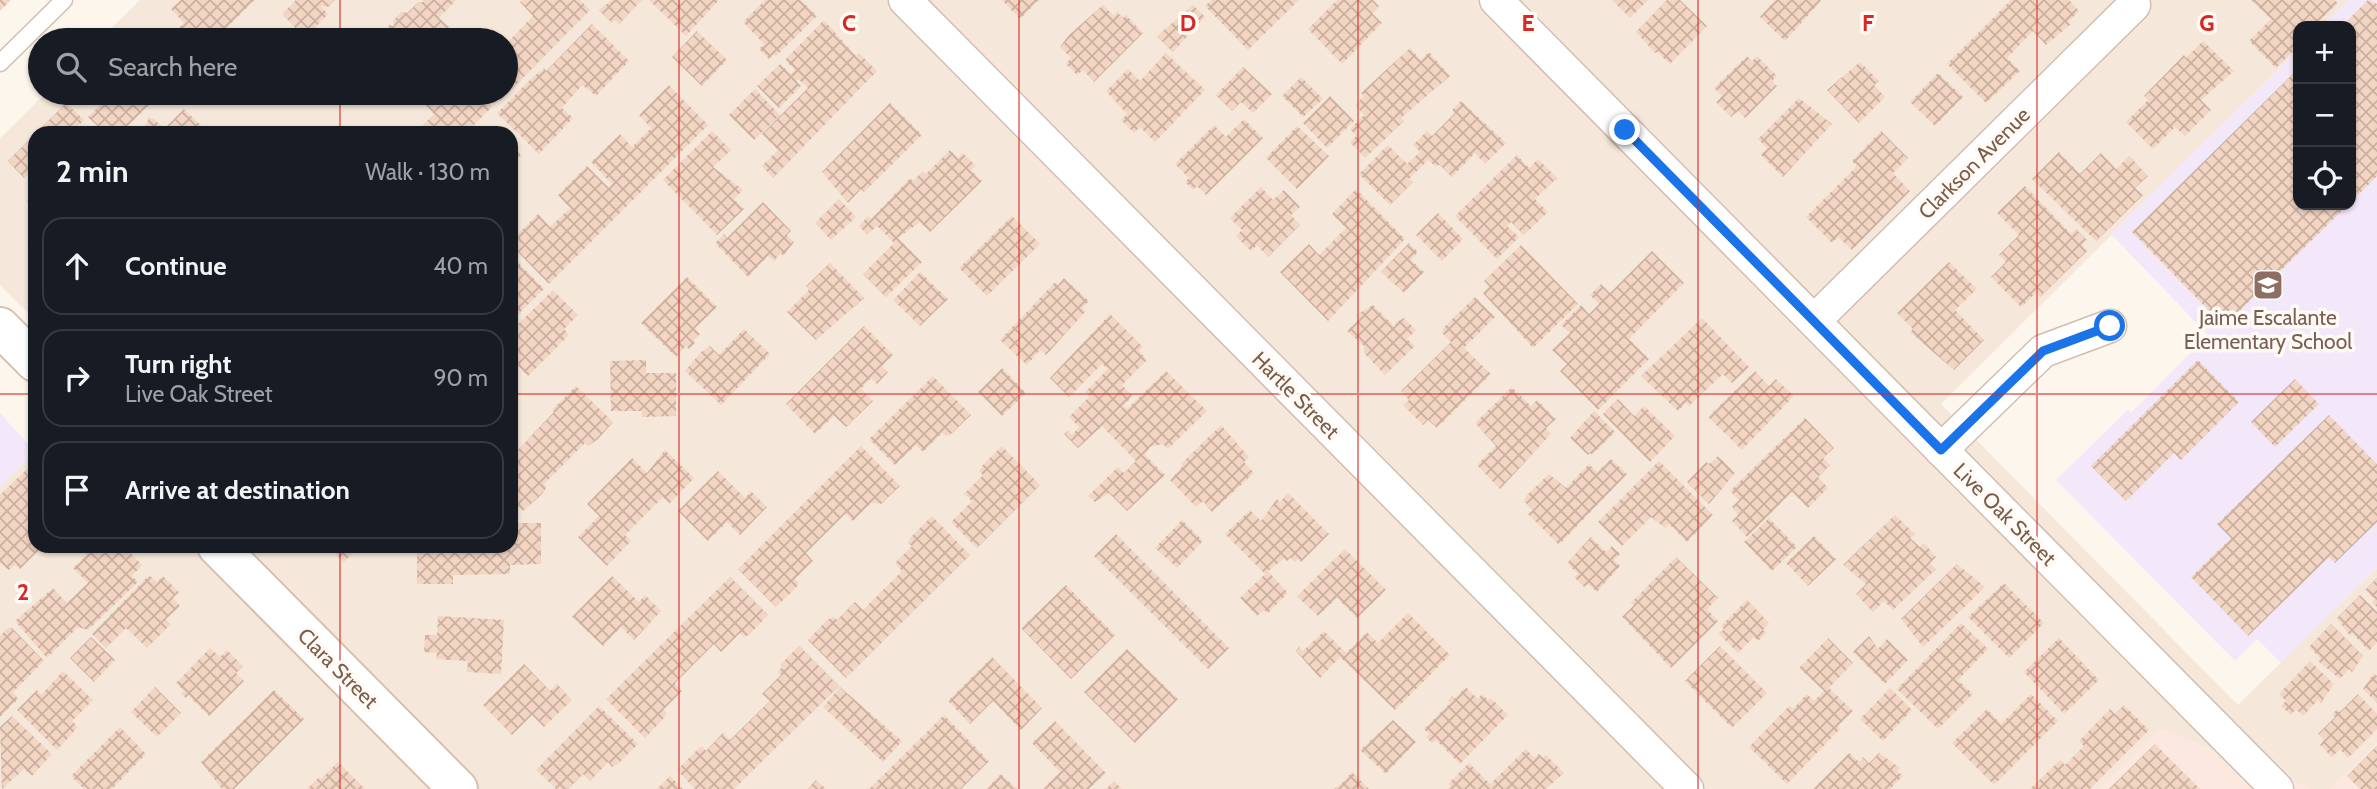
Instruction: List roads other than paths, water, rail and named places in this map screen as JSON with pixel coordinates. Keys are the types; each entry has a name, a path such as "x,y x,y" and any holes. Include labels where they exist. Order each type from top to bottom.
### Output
{"street":[{"name":"Hartle Street","path":"905,0 1687,789"},
{"name":"Live Oak Street","path":"1496,0 2277,789"},
{"name":"Clarkson Avenue","path":"1814,321 2134,5"},
{"path":"1941,450 2043,351 2110,326"},
{"path":"0,327 28,355"},
{"name":"Clara Street","path":"224,553 458,789"}],"lane":[{"path":"36,28 64,0"},
{"path":"0,63 28,35"}],"place":[{"name":"Jaime Escalante Elementary School","path":"2268,285"}]}
